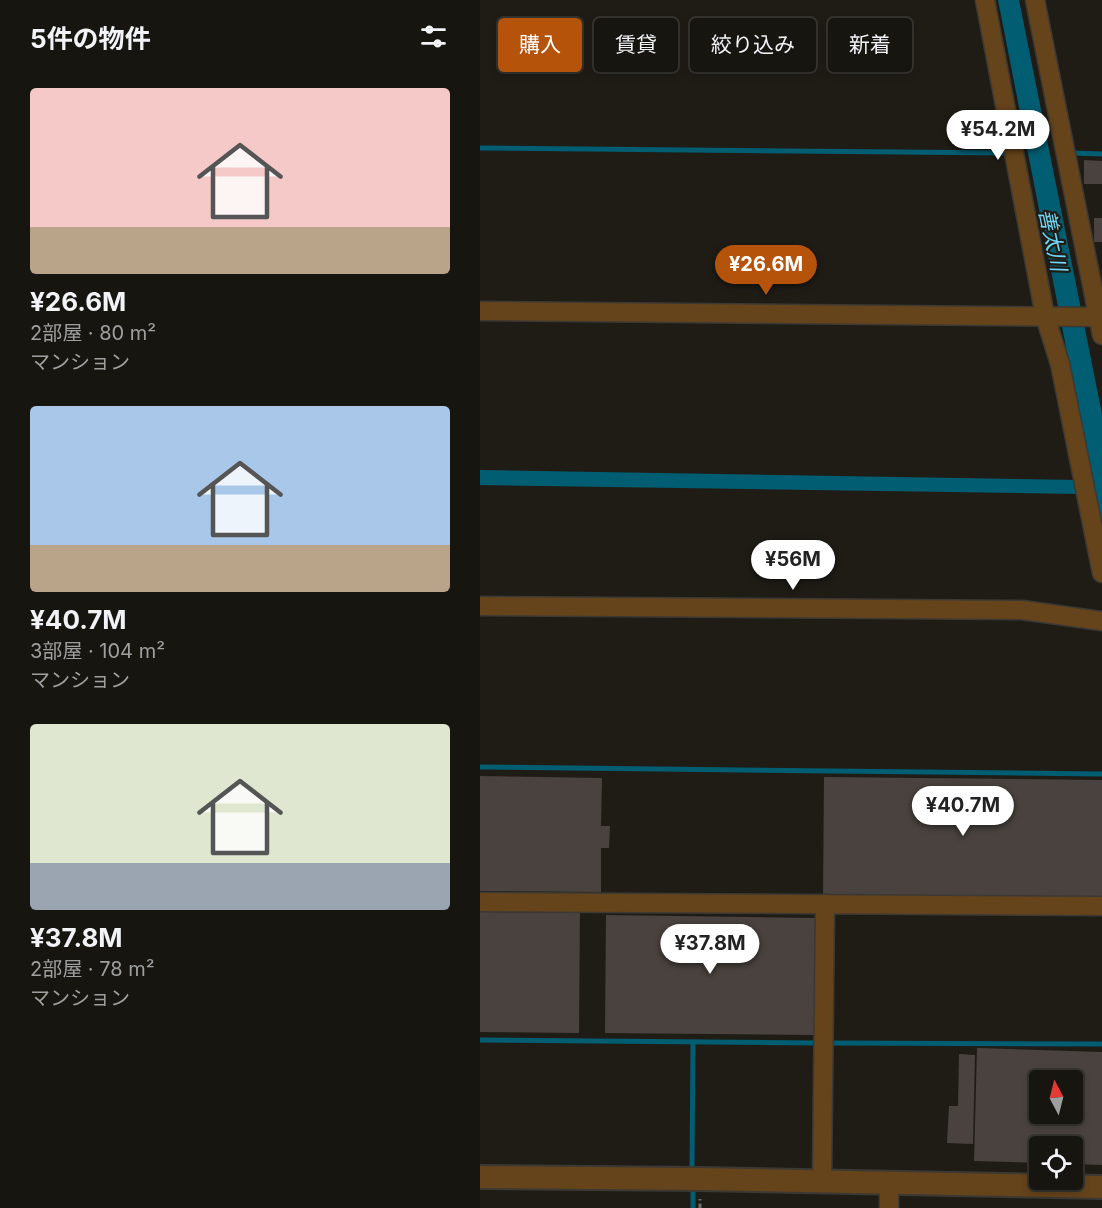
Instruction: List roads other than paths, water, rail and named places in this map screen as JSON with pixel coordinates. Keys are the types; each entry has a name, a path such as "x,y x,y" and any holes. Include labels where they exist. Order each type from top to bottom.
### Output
{"street":[{"path":"985,0 1044,304 1060,364 1102,573"},
{"path":"1035,0 1102,335"},
{"path":"480,311 1098,317"},
{"path":"480,606 1022,610 1102,621"},
{"path":"480,902 1102,906"},
{"path":"822,1182 825,904"},
{"path":"480,1177 1102,1187"},
{"path":"889,1184 889,1208"}],"water":[{"name":"善太川","path":"998,0 1019,0 1102,414 1102,531"},
{"path":"480,470 1079,480 1081,494 480,485"}],"waterway":[{"path":"480,148 1009,153"},
{"path":"1072,153 1102,154"},
{"path":"480,767 1102,774"},
{"path":"480,1040 816,1043"},
{"path":"692,1167 693,1042"},
{"path":"831,1043 1102,1044"},
{"path":"693,1193 693,1208"}]}
